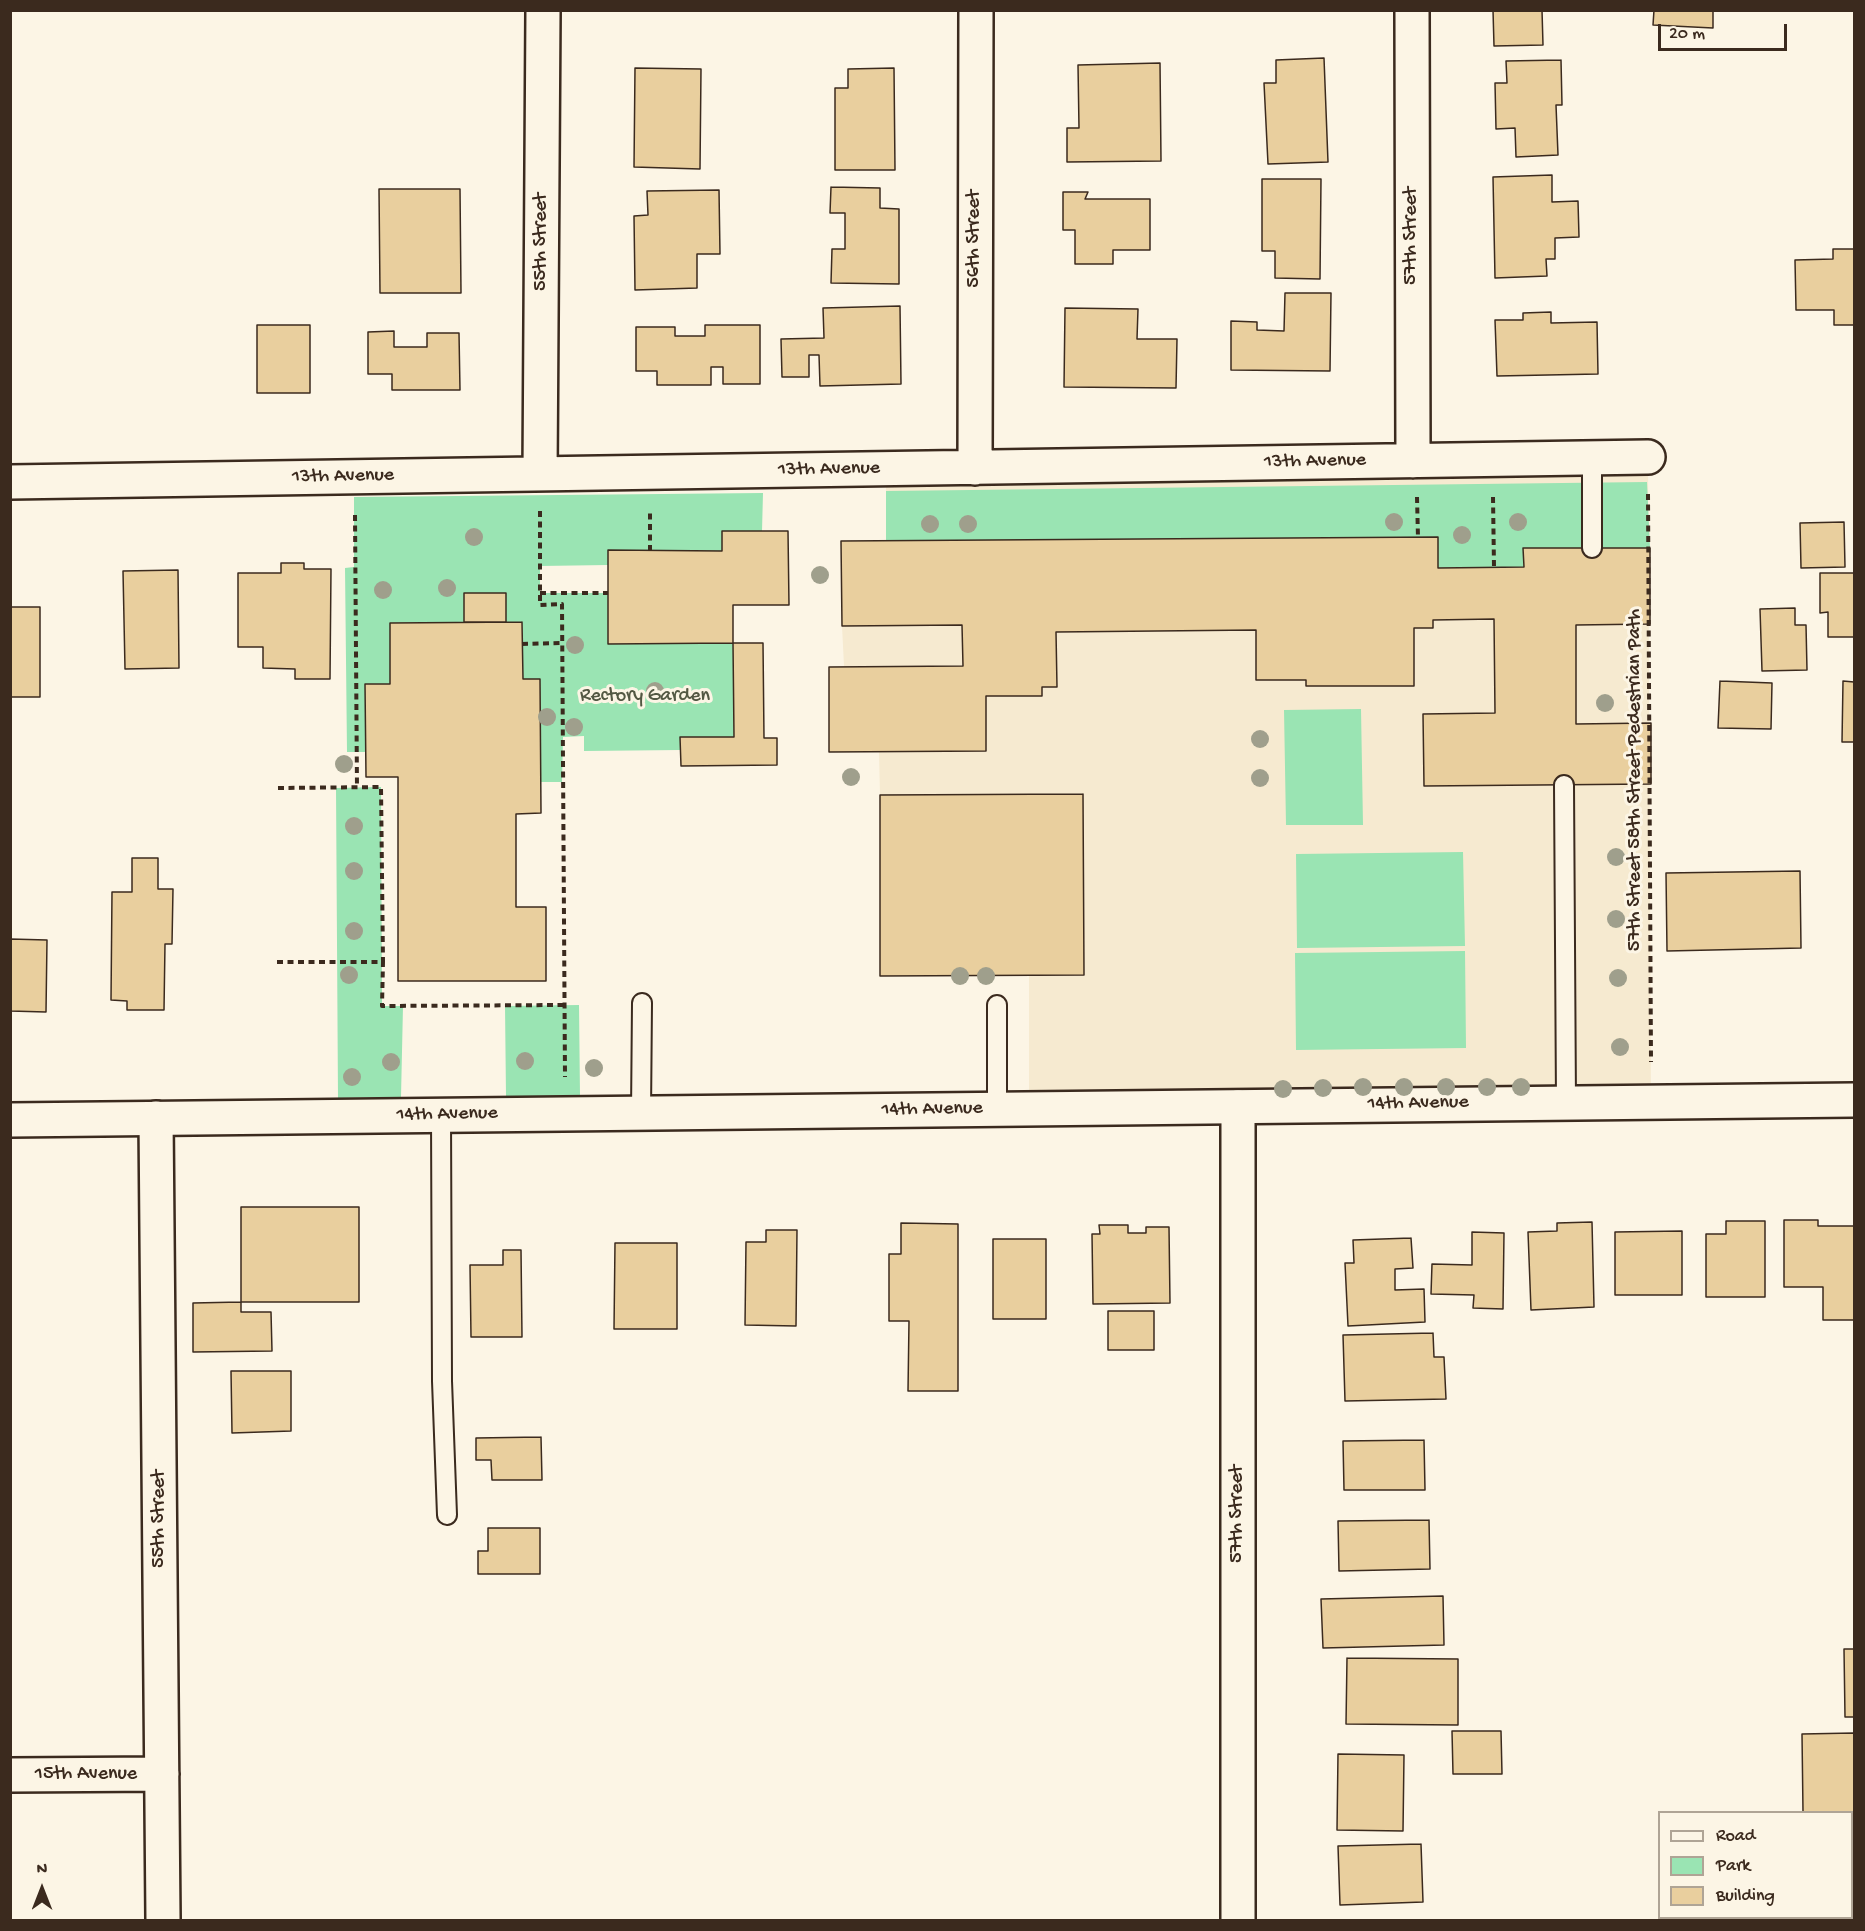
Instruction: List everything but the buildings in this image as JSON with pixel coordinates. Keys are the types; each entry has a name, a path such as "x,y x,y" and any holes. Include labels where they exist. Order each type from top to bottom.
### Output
{"street":[{"name":"55th Street","path":"540,474 543,10"},
{"name":"56th Street","path":"975,468 976,10"},
{"name":"57th Street","path":"1412,10 1413,461"},
{"name":"13th Avenue","path":"10,482 1648,457"},
{"name":"14th Avenue","path":"10,1120 1854,1100"},
{"name":"57th Street","path":"1238,1107 1238,1920"},
{"name":"55th Street","path":"156,1118 163,1920"},
{"name":"15th Avenue","path":"10,1775 162,1774"}],"lane":[{"path":"1592,459 1592,548"},
{"path":"1564,785 1566,1103"},
{"path":"641,1113 642,1003"},
{"path":"997,1005 997,1109"},
{"path":"441,1114 442,1381 447,1515"}],"path":[{"name":"57th Street 58th Street Pedestrian Path","path":"1648,457 1651,1102"},
{"path":"354,477 357,788"},
{"path":"1417,494 1418,538"},
{"path":"1493,495 1494,567"},
{"path":"540,506 540,605 562,604 565,1114"},
{"path":"540,593 608,593"},
{"path":"522,644 563,643"},
{"path":"278,788 381,787 382,1006 564,1005"},
{"path":"277,962 383,962"}],"shaded area":[{"path":"1648,457 1651,1102 1029,1109 1029,976 1083,975 1083,794 880,795 879,752 829,752 829,667 844,666 843,543 886,541 886,469"}],"green space":[{"path":"1647,482 1650,548 1524,548 1524,567 1438,568 1437,537 886,541 886,491"},
{"name":"Rectory Garden","path":"763,493 762,531 722,531 722,551 608,550 608,565 540,566 540,593 608,593 608,644 733,643 734,737 680,737 680,750 584,751 584,736 563,737 562,782 540,782 540,679 523,679 522,622 506,622 506,593 464,593 464,622 390,623 390,684 365,685 366,752 347,752 345,568 354,567 354,497"},
{"path":"1361,709 1363,825 1286,825 1284,710"},
{"path":"381,787 382,1006 403,1006 401,1097 338,1098 336,788"},
{"path":"1463,852 1465,946 1297,948 1296,854"},
{"path":"1465,951 1466,1048 1296,1050 1295,953"},
{"path":"579,1005 580,1096 506,1096 505,1006"}]}
